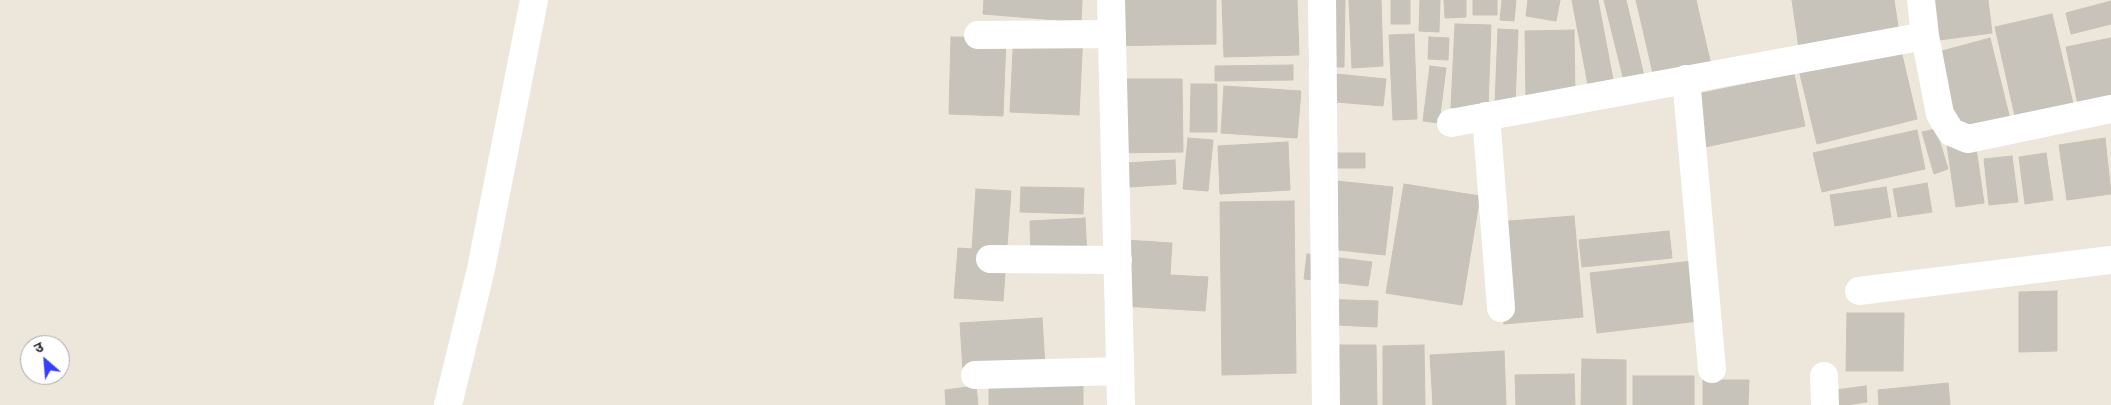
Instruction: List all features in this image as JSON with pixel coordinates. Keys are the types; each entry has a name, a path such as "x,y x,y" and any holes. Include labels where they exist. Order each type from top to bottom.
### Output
{"street":[{"path":"448,405 481,269 534,0"},
{"path":"1111,0 1121,405"},
{"path":"1322,0 1326,405"},
{"path":"1921,0 1925,36 1940,114 1951,132 1968,140 2111,109"},
{"path":"978,35 1112,34"},
{"path":"1452,124 1486,116 1925,36"},
{"path":"1686,79 1712,369"},
{"path":"1486,116 1501,308"},
{"path":"990,259 1118,260"},
{"path":"1859,291 2111,260"},
{"path":"975,375 1120,371"},
{"path":"1824,376 1825,405"}],"building":[{"path":"984,0 1082,0 1081,22 983,14"},
{"path":"1101,0 1216,0 1216,44 1102,46"},
{"path":"1222,0 1297,0 1299,55 1224,57"},
{"path":"1310,0 1345,0 1344,67 1309,67"},
{"path":"1349,0 1381,0 1383,66 1352,68"},
{"path":"1391,0 1410,0 1410,24 1391,24"},
{"path":"1420,0 1440,0 1439,32 1419,31"},
{"path":"1444,0 1466,0 1466,17 1445,18"},
{"path":"1473,0 1497,0 1497,15 1473,15"},
{"path":"1502,0 1516,0 1514,21 1500,20"},
{"path":"1528,0 1560,0 1556,21 1526,16"},
{"path":"1572,0 1598,0 1614,85 1589,90"},
{"path":"1604,0 1626,0 1645,80 1625,85"},
{"path":"1636,0 1696,0 1712,69 1655,82"},
{"path":"1792,0 1894,0 1899,33 1799,48"},
{"path":"1926,0 1988,0 1992,33 1932,41"},
{"path":"2111,1 2111,24 2071,34 2066,13"},
{"path":"2052,14 2075,112 2017,125 1995,27"},
{"path":"1455,24 1491,25 1488,109 1451,108"},
{"path":"1498,29 1518,30 1515,104 1495,104"},
{"path":"1574,30 1575,98 1526,98 1525,31"},
{"path":"1014,31 1083,33 1079,115 1010,112"},
{"path":"1414,34 1417,119 1393,120 1389,35"},
{"path":"951,37 1006,38 1003,116 949,114"},
{"path":"1429,37 1449,38 1448,60 1428,59"},
{"path":"1990,38 2010,119 1952,134 1931,54"},
{"path":"2111,38 2111,108 2080,114 2066,47"},
{"path":"1900,46 1917,119 1817,144 1799,70"},
{"path":"1293,65 1293,80 1215,81 1215,66"},
{"path":"1430,66 1446,68 1439,123 1423,121"},
{"path":"1316,72 1386,79 1383,106 1313,100"},
{"path":"1794,74 1805,126 1700,148 1688,96"},
{"path":"1112,79 1182,79 1183,152 1112,153"},
{"path":"1191,84 1217,84 1217,132 1190,132"},
{"path":"1224,86 1301,91 1297,138 1221,133"},
{"path":"1936,129 1948,169 1934,174 1922,132"},
{"path":"1917,130 1925,169 1822,192 1813,153"},
{"path":"1188,138 1213,140 1208,191 1183,189"},
{"path":"2105,138 2111,194 2067,200 2059,145"},
{"path":"1975,141 1984,203 1956,207 1947,145"},
{"path":"1288,142 1290,190 1220,194 1218,146"},
{"path":"1327,153 1365,153 1365,168 1326,168"},
{"path":"2046,153 2053,200 2025,204 2019,157"},
{"path":"2012,156 2018,202 1989,205 1984,159"},
{"path":"1175,160 1176,184 1129,187 1127,163"},
{"path":"1318,179 1393,187 1385,255 1311,247"},
{"path":"1927,183 1932,212 1898,217 1893,189"},
{"path":"1404,184 1480,196 1462,305 1386,293"},
{"path":"1021,187 1084,188 1083,214 1020,212"},
{"path":"1886,187 1891,217 1835,226 1830,195"},
{"path":"976,189 1011,191 1003,301 954,298 958,248 972,249"},
{"path":"1294,201 1296,373 1222,375 1220,202"},
{"path":"1574,216 1583,317 1504,324 1496,222"},
{"path":"1085,218 1087,256 1031,259 1030,221"},
{"path":"1669,231 1672,258 1582,267 1579,240"},
{"path":"1110,239 1172,243 1170,275 1208,277 1205,311 1105,305"},
{"path":"1307,254 1372,262 1368,286 1304,279"},
{"path":"1692,261 1699,321 1597,333 1590,273"},
{"path":"2057,291 2057,351 2019,352 2019,292"},
{"path":"1316,299 1378,301 1377,327 1316,324"},
{"path":"1847,313 1904,313 1903,371 1846,371"},
{"path":"1042,318 1045,366 963,371 960,323"},
{"path":"1315,345 1376,345 1377,405 1316,405"},
{"path":"1424,345 1425,405 1383,405 1383,346"},
{"path":"1504,351 1506,405 1433,405 1430,355"},
{"path":"1582,359 1626,360 1626,405 1581,405"},
{"path":"1574,374 1575,405 1516,405 1515,375"},
{"path":"1633,376 1694,376 1694,405 1633,405"},
{"path":"989,380 1083,381 1083,405 989,405"},
{"path":"1703,380 1749,380 1748,405 1703,405"},
{"path":"1948,383 1950,405 1879,405 1878,390"},
{"path":"976,386 978,405 946,405 945,390"},
{"path":"1866,386 1867,402 1846,405 1821,405 1820,392"}]}
